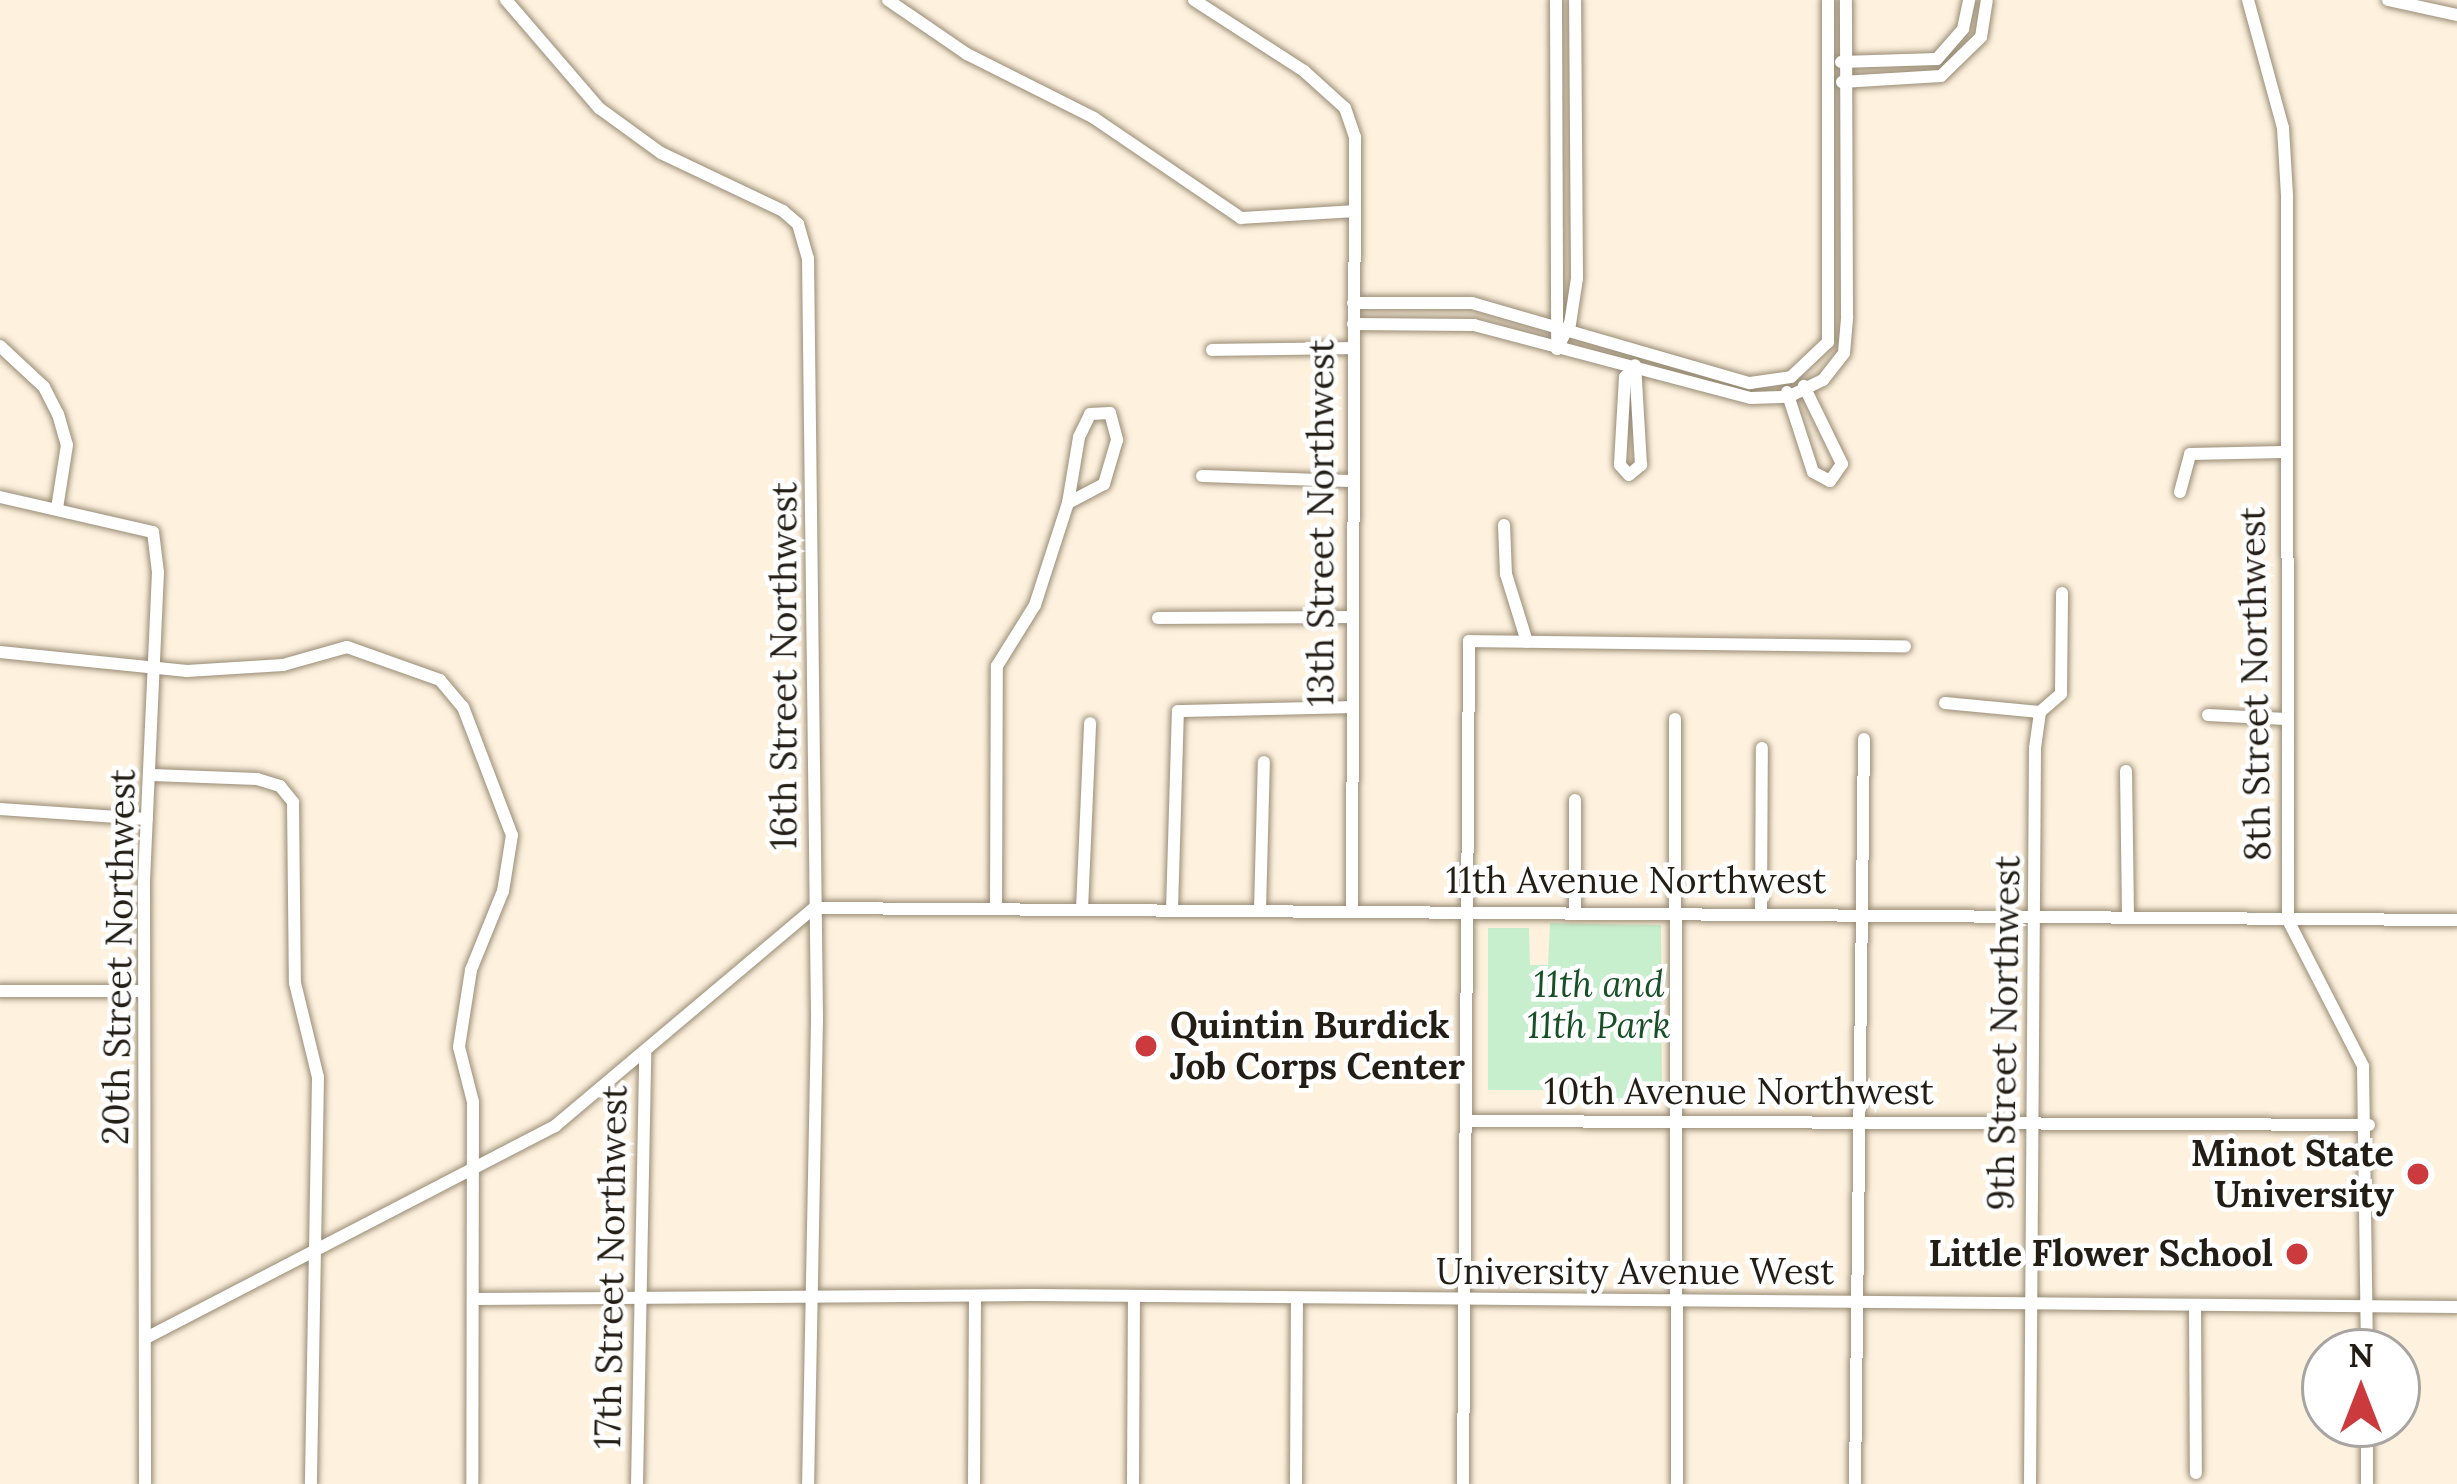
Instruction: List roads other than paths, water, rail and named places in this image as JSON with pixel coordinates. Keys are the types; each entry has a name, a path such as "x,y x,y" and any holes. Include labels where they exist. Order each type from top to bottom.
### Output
{"street":[{"name":"16th Street Northwest","path":"506,0 599,107 663,154 783,211 803,238 815,467 813,1294 808,1484"},
{"path":"888,0 968,54 1094,118 1240,218 1354,211"},
{"name":"13th Street Northwest","path":"1194,0 1304,71 1345,108 1355,137 1352,910"},
{"path":"1556,0 1551,323 1557,349"},
{"path":"1557,349 1569,328 1576,278 1575,0"},
{"path":"1353,303 1472,303 1750,383 1784,379 1798,371 1828,342 1828,0"},
{"path":"1353,324 1474,326 1751,398 1788,397 1823,380 1844,352 1846,0"},
{"path":"1828,63 1937,59 1963,29 1969,0"},
{"path":"1828,83 1941,76 1981,37 1987,0"},
{"name":"8th Street Northwest","path":"2248,0 2283,128 2288,920 2302,958 2356,1044 2369,1125 2368,1328"},
{"path":"2388,0 2457,15"},
{"path":"0,346 44,387 67,445 57,508 0,497"},
{"path":"1213,350 1352,348"},
{"path":"1635,368 1625,377 1621,443 1621,473 1629,476 1641,465 1636,352"},
{"path":"1784,379 1813,472 1829,481 1842,464 1798,371"},
{"path":"996,908 998,666 1035,604 1068,503 1079,436 1090,414 1109,413 1117,440 1104,484 1068,503"},
{"path":"2180,492 2191,454 2283,452"},
{"path":"1202,476 1351,481"},
{"name":"20th Street Northwest","path":"57,508 153,532 155,670 144,991 145,1484"},
{"path":"1504,525 1506,574 1528,642"},
{"name":"9th Street Northwest","path":"2030,1484 2039,712 2061,694 2062,592"},
{"path":"1158,618 1350,617"},
{"path":"1463,1484 1469,641 1905,646"},
{"path":"0,652 155,670 283,665 347,647 440,680 463,707 512,835 503,891 471,970 459,1047 473,1102 472,1484"},
{"path":"1946,703 2039,712"},
{"path":"1172,910 1178,711 1350,707"},
{"path":"2208,715 2286,719"},
{"path":"1675,719 1677,1484"},
{"path":"1082,909 1090,723"},
{"path":"1855,1484 1864,739"},
{"path":"1761,913 1762,748"},
{"path":"1260,910 1264,762"},
{"path":"2126,771 2128,915"},
{"path":"152,776 257,779 280,786 292,802 296,983 317,1077 311,1484"},
{"path":"1575,800 1575,912"},
{"path":"0,809 147,819"},
{"name":"11th Avenue Northwest","path":"814,908 2457,920"},
{"path":"146,1338 472,1174 555,1126 814,908"},
{"path":"0,991 144,991"},
{"name":"17th Street Northwest","path":"637,1484 645,1051"},
{"name":"10th Avenue Northwest","path":"1468,1121 2369,1125"},
{"name":"University Avenue West","path":"474,1299 813,1294 2457,1306"},
{"path":"974,1484 975,1297"},
{"path":"1133,1298 1133,1484"},
{"path":"1296,1484 1297,1299"},
{"path":"2195,1305 2196,1472"},
{"path":"2367,1448 2367,1484"}],"place":[{"name":"Quintin Burdick Job Corps Center","path":"1146,1046"},
{"name":"Minot State University","path":"2418,1174"},
{"name":"Little Flower School","path":"2297,1254"}],"park label":[{"name":"11th and 11th Park","path":"1599,1004"}]}
